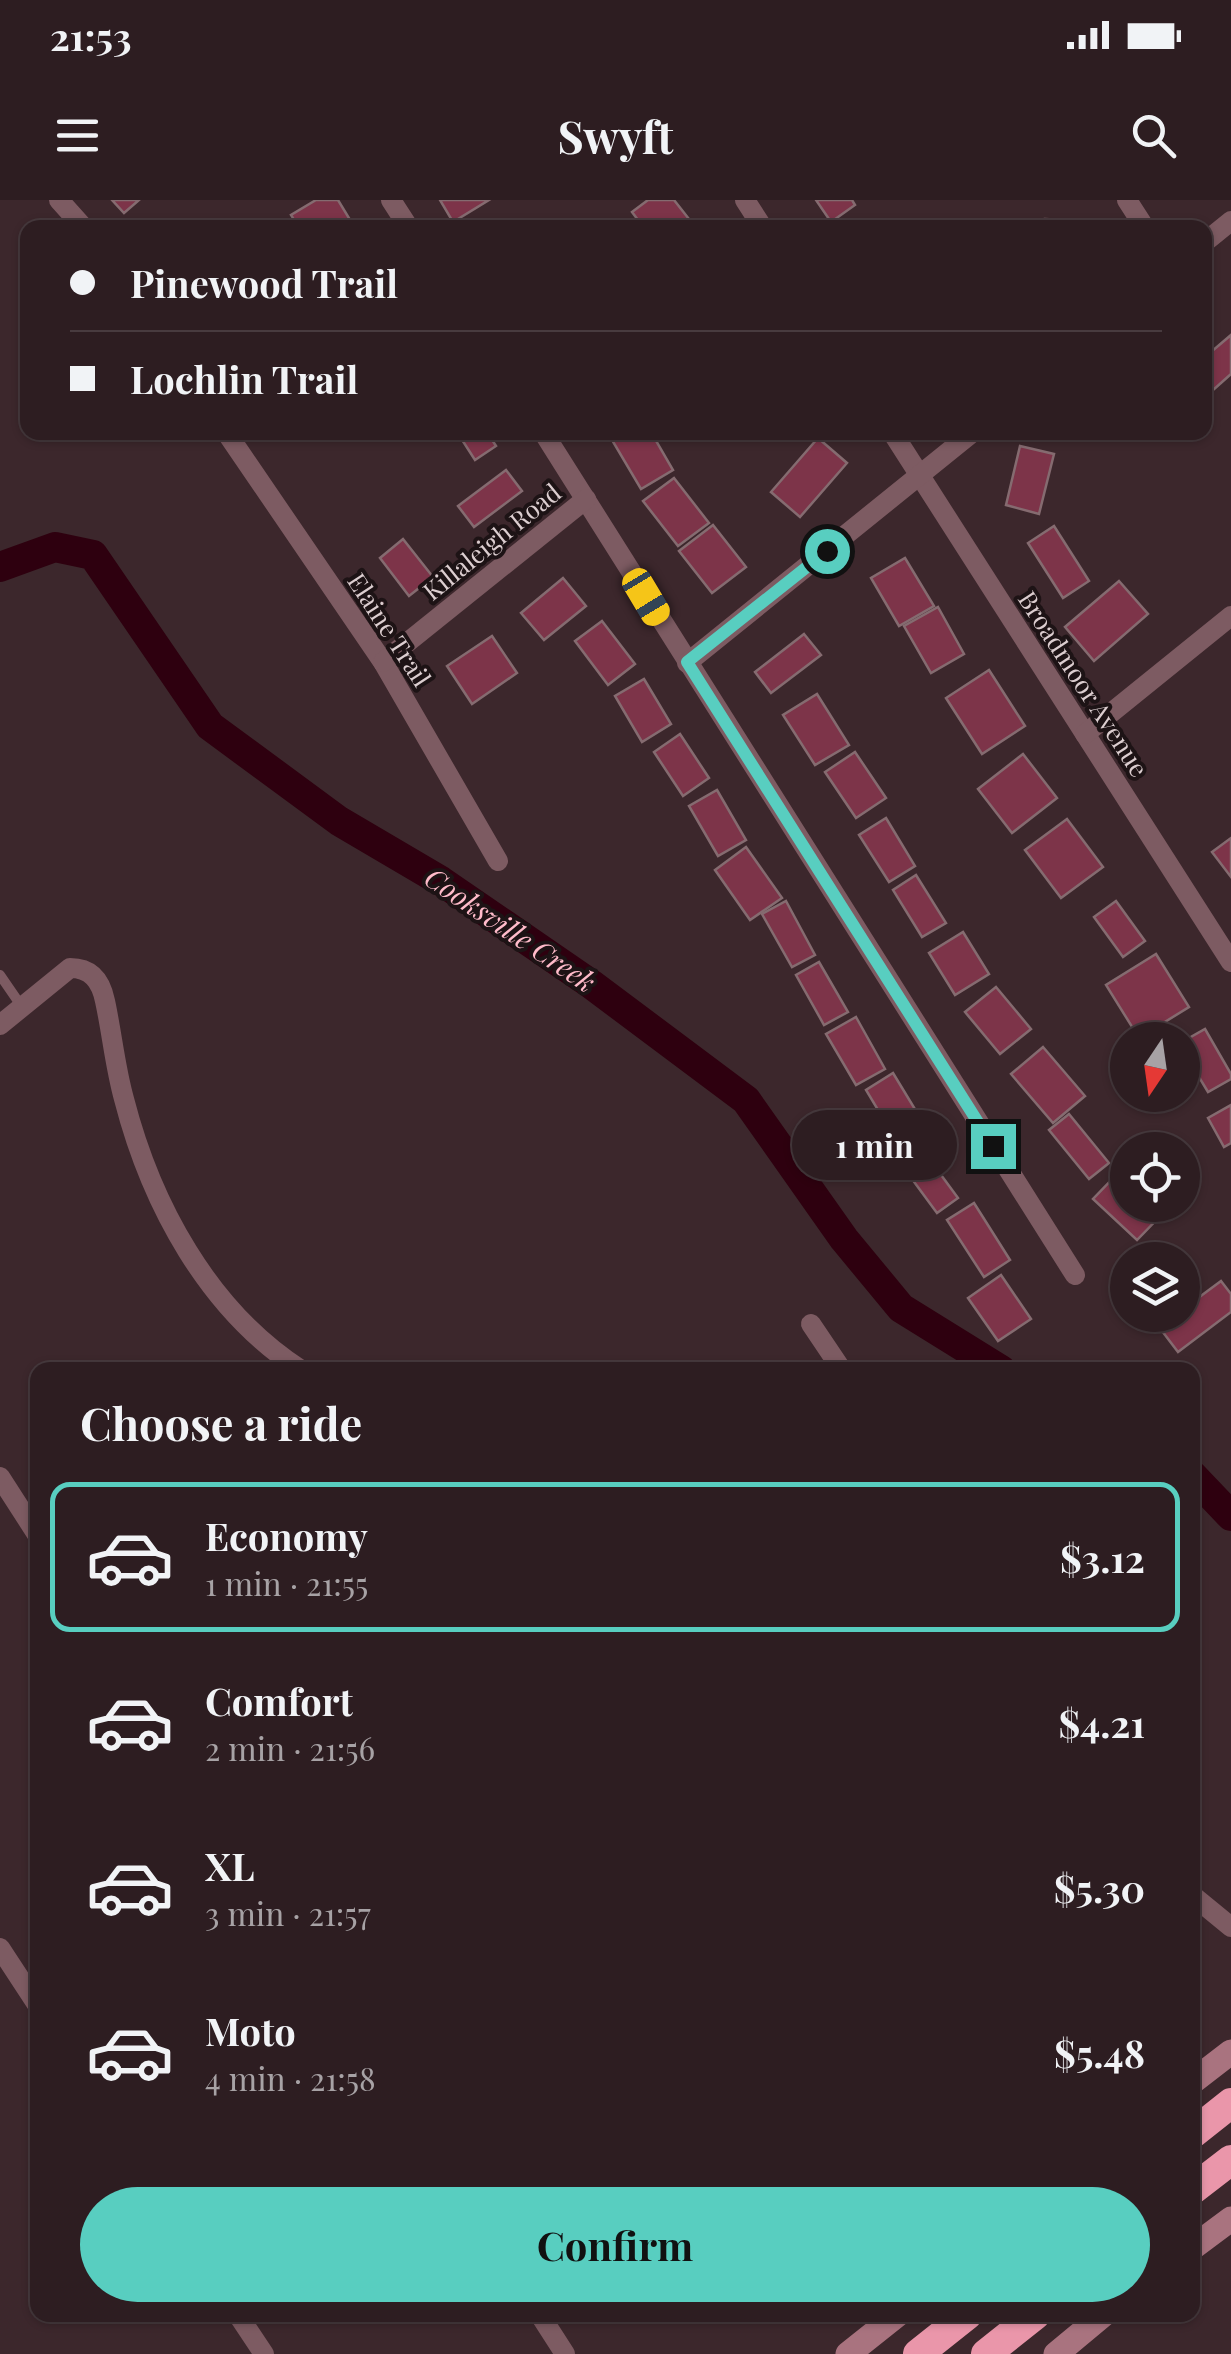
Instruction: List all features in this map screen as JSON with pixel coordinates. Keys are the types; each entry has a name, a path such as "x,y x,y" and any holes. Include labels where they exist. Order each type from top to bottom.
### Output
{"highway":[{"path":"1200,2128 1231,2103"},
{"path":"1200,2184 1231,2160"},
{"path":"918,2354 958,2322"},
{"path":"986,2354 1026,2322"}],"street":[{"path":"58,200 77,220"},
{"name":"Elaine Trail","path":"231,440 383,662 498,861"},
{"path":"547,440 1075,1275"},
{"name":"Broadmoor Avenue","path":"897,440 1231,962"},
{"path":"687,662 964,440"},
{"name":"Killaleigh Road","path":"383,662 586,499"},
{"path":"1085,734 1231,616"},
{"path":"0,1025 70,968 82,969 97,980 105,998 132,1128 185,1245 204,1278 241,1323 289,1362"},
{"path":"812,1324 837,1362"},
{"path":"0,1477 30,1524"},
{"path":"1200,1902 1231,1927"},
{"path":"0,1948 30,1994"},
{"path":"1200,2076 1231,2052"},
{"path":"1200,2242 1231,2220"},
{"path":"243,2322 264,2354"},
{"path":"545,2322 566,2354"},
{"path":"848,2354 889,2322"},
{"path":"1056,2354 1095,2322"}],"lane":[{"path":"0,975 22,1007"}],"building":[{"path":"112,200 139,200 124,213"},
{"path":"316,200 338,200 350,220 294,220 291,215"},
{"path":"440,200 489,200 456,220 452,220"},
{"path":"648,200 674,200 690,220 638,220 632,212"},
{"path":"816,200 852,200 855,205 830,220"},
{"path":"1231,335 1231,374 1212,391 1212,351"},
{"path":"462,440 492,440 496,446 475,460"},
{"path":"612,440 656,440 673,470 641,489"},
{"path":"816,440 847,463 800,517 771,492"},
{"path":"1020,446 1054,454 1039,514 1006,505"},
{"path":"506,470 522,491 474,527 458,506"},
{"path":"674,478 709,523 678,546 643,501"},
{"path":"713,525 746,567 712,593 679,551"},
{"path":"1054,526 1089,581 1063,598 1028,543"},
{"path":"403,539 433,577 409,596 380,558"},
{"path":"905,558 934,606 899,626 871,578"},
{"path":"563,578 586,606 544,640 521,613"},
{"path":"1119,581 1148,614 1094,661 1065,627"},
{"path":"938,607 964,654 931,673 904,626"},
{"path":"602,621 635,664 608,685 575,641"},
{"path":"804,634 821,655 771,693 755,672"},
{"path":"492,636 517,673 472,704 447,666"},
{"path":"989,670 1025,726 982,754 946,698"},
{"path":"644,679 671,724 642,742 615,696"},
{"path":"817,694 849,745 815,765 783,715"},
{"path":"680,734 709,778 683,796 654,752"},
{"path":"855,752 886,798 856,818 825,772"},
{"path":"1023,754 1057,798 1012,833 978,789"},
{"path":"717,790 746,840 718,856 689,806"},
{"path":"886,818 915,866 889,882 859,835"},
{"path":"1067,819 1103,867 1061,898 1025,850"},
{"path":"1231,838 1231,877 1212,852"},
{"path":"746,847 782,898 750,920 715,870"},
{"path":"916,875 946,923 922,937 893,890"},
{"path":"786,901 815,955 792,967 762,914"},
{"path":"1116,901 1145,941 1123,957 1094,917"},
{"path":"963,932 989,974 955,995 929,953"},
{"path":"1156,954 1189,1007 1165,1022 1129,1022 1106,985"},
{"path":"819,962 848,1012 824,1025 796,975"},
{"path":"996,987 1031,1029 1000,1054 965,1012"},
{"path":"856,1017 885,1069 856,1085 826,1034"},
{"path":"1205,1029 1231,1074 1231,1079 1208,1092 1200,1079 1200,1032"},
{"path":"1043,1047 1085,1096 1053,1123 1011,1074"},
{"path":"893,1073 924,1124 896,1140 866,1090"},
{"path":"1231,1105 1231,1143 1224,1147 1208,1118"},
{"path":"1069,1114 1109,1163 1089,1179 1049,1130"},
{"path":"919,1145 958,1198 937,1213 898,1160"},
{"path":"1110,1181 1110,1215 1093,1199"},
{"path":"974,1203 1010,1260 984,1277 947,1220"},
{"path":"1118,1222 1154,1222 1137,1240"},
{"path":"1001,1275 1031,1319 998,1341 968,1298"},
{"path":"1221,1281 1231,1294 1231,1312 1178,1352 1163,1332 1200,1332 1200,1297"}],"waterway":[{"name":"Cooksville Creek","path":"0,567 55,547 93,555 210,726 339,821 441,881 591,984 746,1100 844,1239 901,1308 988,1362"},
{"name":"Cooksville Creek","path":"1200,1483 1231,1516"}],"route":[{"path":"827,551 687,662 993,1146"}]}
